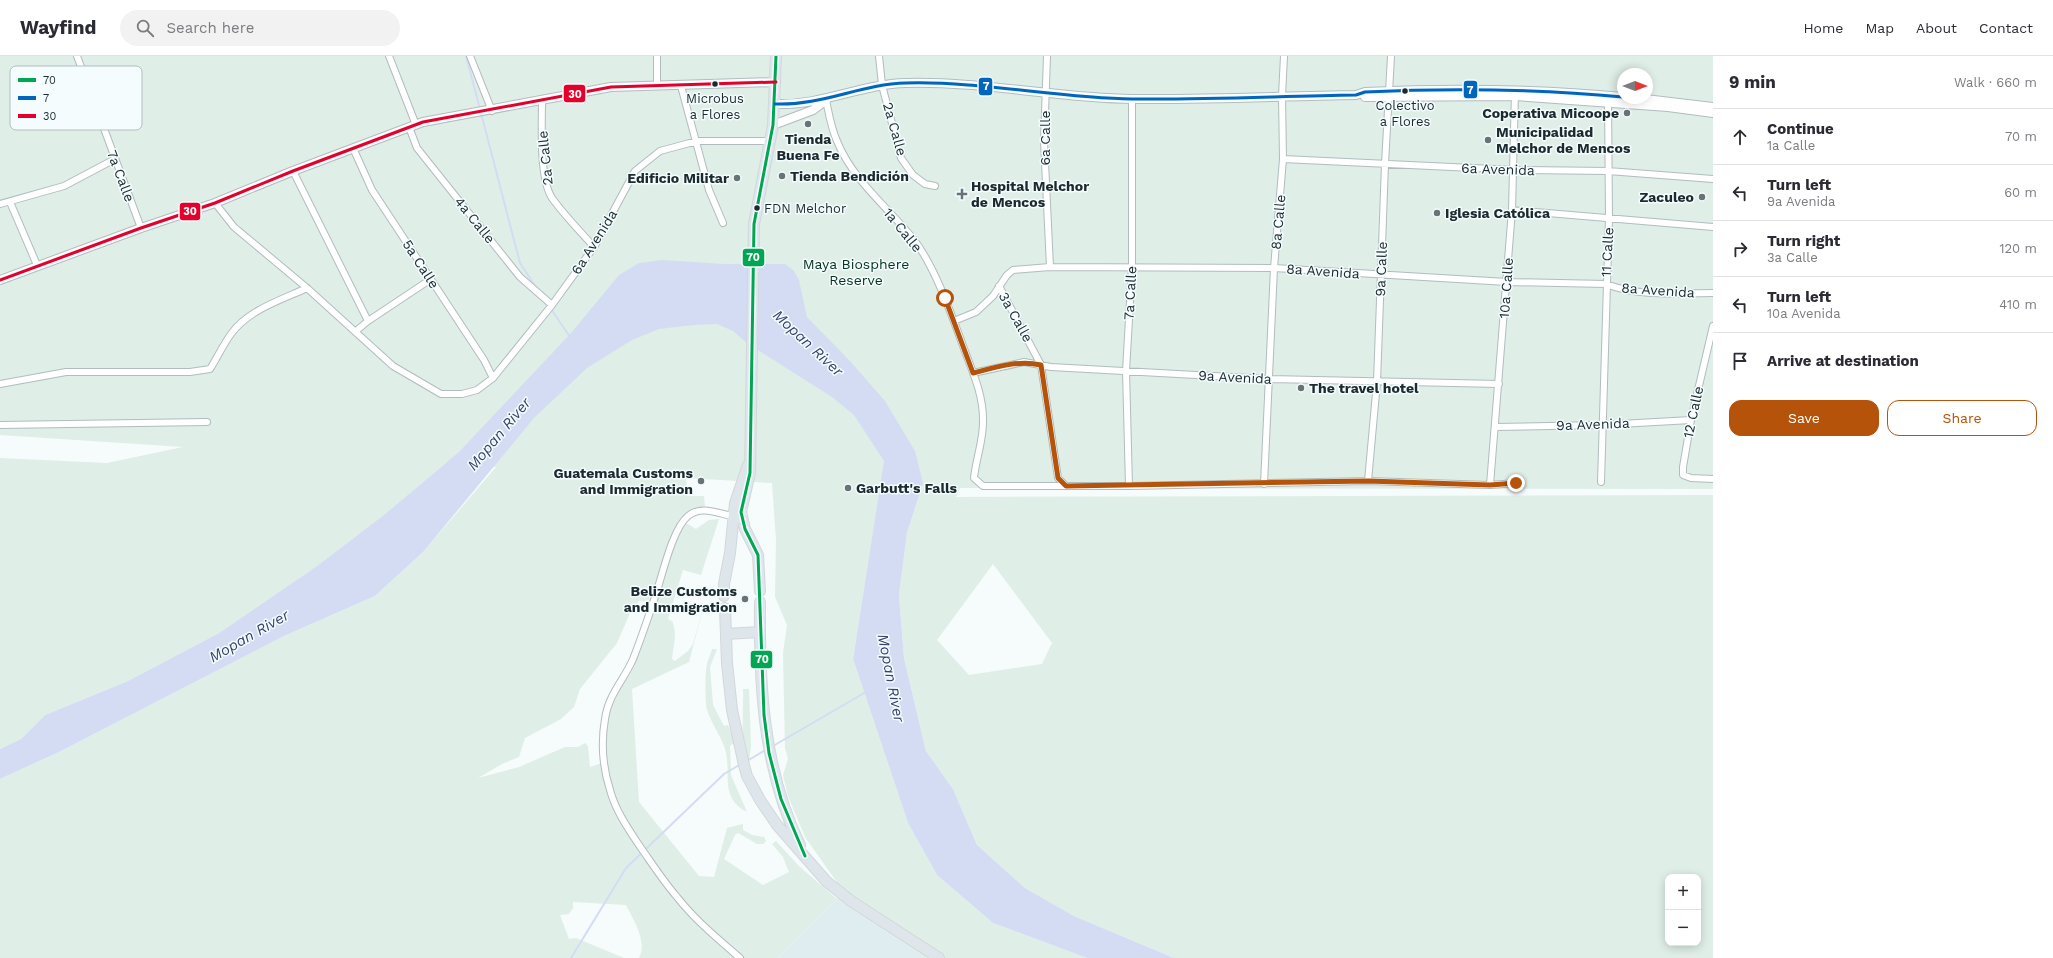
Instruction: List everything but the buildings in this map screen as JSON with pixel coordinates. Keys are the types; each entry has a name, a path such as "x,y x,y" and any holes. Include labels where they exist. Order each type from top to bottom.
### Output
{"highway":[{"path":"724,596 724,584 750,459 753,393 753,247 755,212 771,141 775,104 776,56"},
{"path":"738,518 758,555 760,591"},
{"path":"760,602 764,714 770,761 788,819 805,856"},
{"path":"725,608 732,710 747,776 768,812 820,875 838,891 939,958"},
{"path":"726,634 760,632"}],"street":[{"name":"7a Calle","path":"76,56 80,66"},
{"name":"4a Calle","path":"389,56 412,126 417,148 515,271 552,305"},
{"path":"470,56 492,111"},
{"path":"657,56 657,85"},
{"name":"2a Calle","path":"879,56 882,85 902,158 913,175 925,184 935,186"},
{"name":"6a Calle","path":"1048,56 1045,92 1044,141 1050,267"},
{"name":"8a Calle","path":"1264,484 1274,268 1283,159 1282,96 1284,56"},
{"name":"9a Calle","path":"1368,481 1377,382 1380,275 1391,56"},
{"path":"0,280 37,265 215,203 293,171 412,126 611,87 776,82"},
{"path":"775,104 792,105 826,100 882,85 928,84 1132,99 1356,95 1365,92 1389,94 1515,93 1713,107"},
{"path":"681,86 709,190 723,223"},
{"name":"10a Calle","path":"1490,485 1512,210 1515,93"},
{"path":"1608,99 1617,98"},
{"name":"7a Calle","path":"1129,486 1126,371 1132,267 1132,99"},
{"name":"11 Calle","path":"1601,482 1609,218 1608,99"},
{"path":"773,125 813,110 826,100"},
{"name":"1a Calle","path":"826,100 832,129 843,153 866,186 916,242 954,321 980,394 984,419 974,478 983,486 1066,486"},
{"name":"2a Calle","path":"542,101 542,148 546,186 552,198 594,247"},
{"path":"1653,101 1713,113"},
{"name":"7a Calle","path":"104,130 141,228"},
{"name":"6a Avenida","path":"356,331 393,366 441,394 462,394 477,390 493,378 552,305 594,247 635,171 660,151 697,141 771,141"},
{"name":"5a Calle","path":"353,148 372,190 484,360 493,378"},
{"path":"0,204 64,186 115,159"},
{"name":"6a Avenida","path":"1283,159 1514,170 1608,171 1713,179"},
{"path":"293,171 368,321"},
{"path":"10,202 37,265"},
{"path":"215,203 234,227 356,331 368,321 431,279"},
{"path":"1512,210 1713,227"},
{"name":"8a Avenida","path":"954,321 976,312 993,296 999,286 1013,270 1050,267 1274,268 1507,282 1606,284 1619,289 1638,292 1713,293"},
{"name":"3a Calle","path":"999,286 1041,365 1058,478 1066,486"},
{"path":"0,384 66,372 190,372 210,369 232,334 244,321 265,307 307,288"},
{"name":"12 Calle","path":"1713,326 1690,420 1683,467 1683,475 1691,478 1713,479"},
{"name":"9a Avenida","path":"973,373 1020,363 1268,379 1499,384"},
{"name":"9a Avenida","path":"1495,427 1602,425 1690,420"},
{"path":"0,425 207,422"},
{"path":"1066,486 1264,484 1368,481 1490,485 1516,483"},
{"path":"738,518 713,512 699,511 689,515 682,522 671,549 637,648 630,664 608,703 603,742 604,764 610,790 618,811 628,830 677,898 695,918 740,958"}],"shaded area":[{"path":"837,899 926,958 778,958"}],"green space":[{"name":"Maya Biosphere Reserve","path":"0,56 1713,56 1713,489 960,488 956,497 1713,495 1713,958 1174,958 1074,916 1025,888 977,845 953,789 926,751 904,658 899,595 907,533 921,489 880,488 853,659 908,823 937,875 993,923 1087,958 926,958 837,899 778,958 639,958 642,945 641,938 636,924 626,905 573,902 573,908 569,914 560,915 569,939 576,938 624,958 0,958 0,779 59,752 284,636 375,596 424,551 496,467 446,463 385,514 317,566 219,633 128,681 45,715 21,739 0,749 0,458 107,463 183,447 0,435","holes":["686,478 772,483 776,540 775,597 787,625 783,653 785,748 788,759 783,775 788,796 805,837 841,888 837,899 799,866 776,841 772,844 783,857 789,872 763,885 724,859 735,835 738,833 757,844 763,844 766,841 764,837 752,835 743,830 743,824 727,828 714,877 699,876 639,802 632,689 689,662 706,597 693,644 688,651 675,661 672,659 675,631 672,621 668,619 683,570 701,575 719,519 709,520 696,529 683,521 705,506 704,496 687,496","993,564 1052,643 1042,664 969,675 937,640","639,601 647,602 652,609 644,642 627,675 612,698 606,714 604,721 604,745 608,761 590,767 588,746 585,743 578,747 565,747 519,767 478,778 502,764 519,757 525,738 561,719 574,707 580,689 617,643 630,613"]},
{"path":"712,649 717,649 710,667 713,705 724,726 728,725 735,742 730,746 731,775 747,812 733,800 730,793 728,786 726,752 706,706 706,668"},
{"path":"743,689 749,689 751,746 749,762 743,735"}],"water":[{"name":"Mopan River","path":"662,260 725,264 785,264 794,271 799,280 807,317 850,361 885,401 915,451 923,483 907,533 899,595 904,658 926,751 953,789 977,845 1025,888 1074,916 1174,958 1087,958 993,923 937,875 908,823 853,659 884,461 854,415 832,397 748,344 733,331 717,324 659,329 632,340 587,368 534,418 424,551 375,596 284,636 59,752 0,779 0,749 21,739 45,715 128,681 219,633 317,566 385,514 459,452 571,333 619,275 639,263"}],"waterway":[{"path":"466,56 480,109"},
{"path":"481,113 520,263 537,289"},
{"path":"551,309 570,337"},
{"path":"773,746 866,692"},
{"path":"747,761 767,749"},
{"path":"571,958 626,868 724,774 741,764"}],"transit line":[{"name":"70","path":"776,56 773,125 754,224 750,473 741,512 745,529 758,555 764,715 769,753 781,799 805,856"},
{"name":"30","path":"0,280 141,228 215,203 293,171 423,122 611,87 776,82"},
{"name":"7","path":"775,104 809,102 873,87 906,83 963,85 1076,96 1132,99 1356,95 1365,92 1430,90 1558,92 1617,96"}],"place":[{"name":"Microbus a Flores","path":"715,84"},
{"name":"Colectivo a Flores","path":"1405,91"},
{"name":"Coperativa Micoope","path":"1627,113"},
{"name":"Tienda Buena Fe","path":"808,124"},
{"name":"Municipalidad Melchor de Mencos","path":"1488,140"},
{"name":"Tienda Bendición","path":"782,176"},
{"name":"Edificio Militar","path":"737,178"},
{"name":"Hospital Melchor de Mencos","path":"962,194"},
{"name":"Zaculeo","path":"1702,197"},
{"name":"FDN Melchor","path":"757,208"},
{"name":"Iglesia Católica","path":"1437,213"},
{"name":"The travel hotel","path":"1301,388"},
{"name":"Guatemala Customs and Immigration","path":"701,481"},
{"name":"Garbutt's Falls","path":"848,488"},
{"name":"Belize Customs and Immigration","path":"745,599"}],"route":[{"path":"945,298 973,373 1024,362 1041,365 1045,383 1058,478 1066,486 1264,484 1368,481 1490,485 1516,483"}]}
